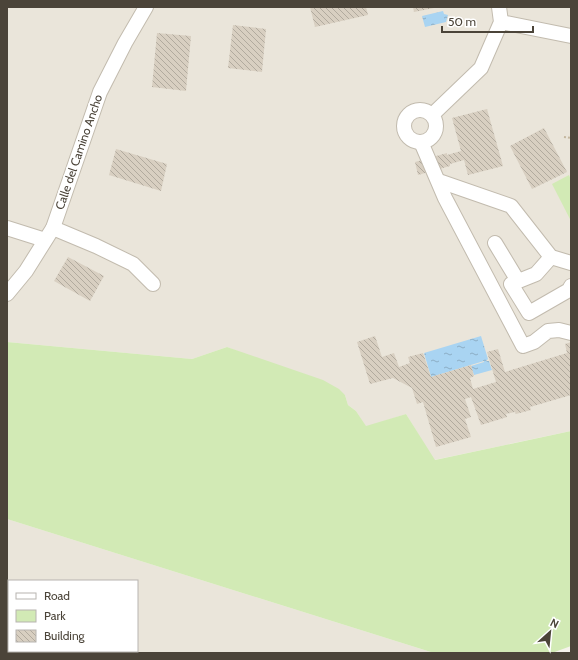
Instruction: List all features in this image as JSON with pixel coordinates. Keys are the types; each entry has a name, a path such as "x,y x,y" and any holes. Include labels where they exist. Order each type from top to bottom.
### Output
{"street":[{"name":"Calle del Camino Ancho","path":"7,294 26,271 53,228 100,92 124,43 146,7"},
{"path":"432,115 481,68 501,22 499,7"},
{"path":"501,22 571,36"},
{"path":"417,110 425,110 432,115 436,121 436,128 434,135 428,140 421,142 414,140 407,135 404,128 405,120 410,113 417,110"},
{"path":"421,142 445,198 523,346 534,342 548,331 559,330 571,333"},
{"path":"439,181 511,206 551,257 571,263"},
{"path":"7,228 45,240"},
{"path":"53,228 96,246 133,264 153,284"},
{"path":"495,243 518,281"},
{"path":"551,257 536,274 511,284 529,313 569,290 571,286"}],"path":[{"path":"564,137 571,138"}],"shaded area":[{"path":"7,7 571,7 571,431 434,460 406,414 366,427 356,411 348,405 345,395 227,347 192,359 7,342"},
{"path":"7,519 434,653 7,653"}],"green space":[{"path":"569,175 571,180 571,221 552,184"},
{"path":"7,342 192,359 227,347 323,380 339,389 345,395 348,405 356,411 366,426 406,414 435,460 571,431 571,646 552,653 434,653 7,519"}],"water":[{"path":"443,11 444,14 448,15 446,22 425,27 422,16"},
{"path":"481,336 488,359 486,361 489,361 492,370 474,375 471,366 484,361 431,377 424,353"}],"building":[{"path":"310,7 366,7 368,15 315,27"},
{"path":"413,7 433,7 434,8 414,12"},
{"path":"233,25 266,29 262,72 228,68"},
{"path":"157,33 191,36 186,91 152,87"},
{"path":"487,109 503,166 468,175 464,160 450,164 450,166 418,175 415,162 447,153 447,155 461,151 452,118"},
{"path":"544,128 567,172 532,189 510,146"},
{"path":"116,149 167,164 161,191 109,175"},
{"path":"68,257 104,276 90,301 54,281"},
{"path":"375,336 382,357 394,353 399,367 410,363 408,357 423,353 431,377 471,365 474,376 470,378 473,389 496,382 487,352 498,349 505,372 567,353 565,344 571,342 571,395 530,407 531,410 516,414 515,412 506,414 507,417 481,425 471,397 465,399 471,417 465,419 471,437 436,447 423,402 417,404 412,388 393,378 370,384 357,342"}]}
